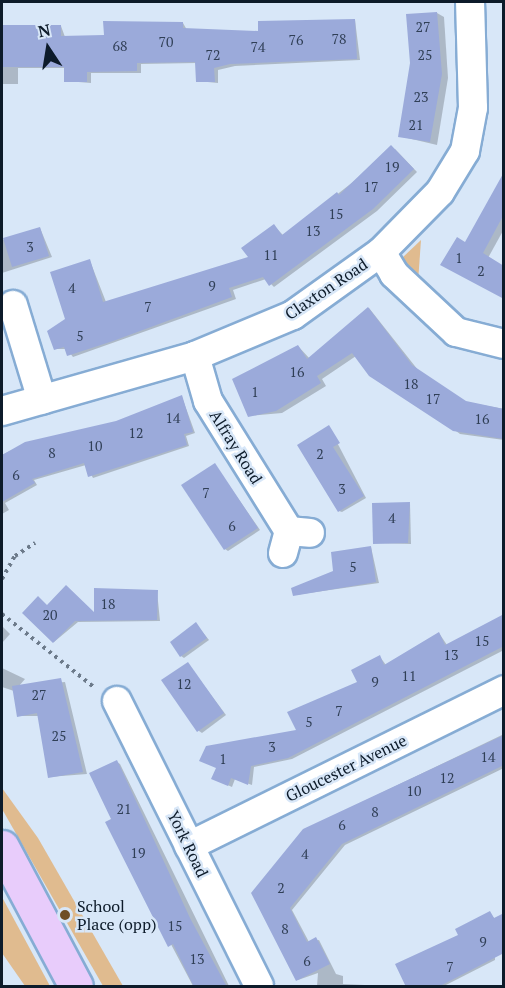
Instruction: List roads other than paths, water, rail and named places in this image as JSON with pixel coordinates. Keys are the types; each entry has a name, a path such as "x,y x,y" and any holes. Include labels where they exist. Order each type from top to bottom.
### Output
{"main road":[{"path":"2,847 76,987"}],"street":[{"name":"Claxton Road","path":"2,411 195,357 292,315 381,252 440,192 465,151 473,108 470,2"},
{"path":"381,252 394,274 456,332 504,344"},
{"path":"16,304 42,400"},
{"name":"Alfray Road","path":"195,357 208,401 294,539"},
{"name":"Gloucester Avenue","path":"189,846 504,690"},
{"name":"York Road","path":"117,701 259,987"}],"place":[{"name":"School Place (opp)","path":"65,915"}]}
